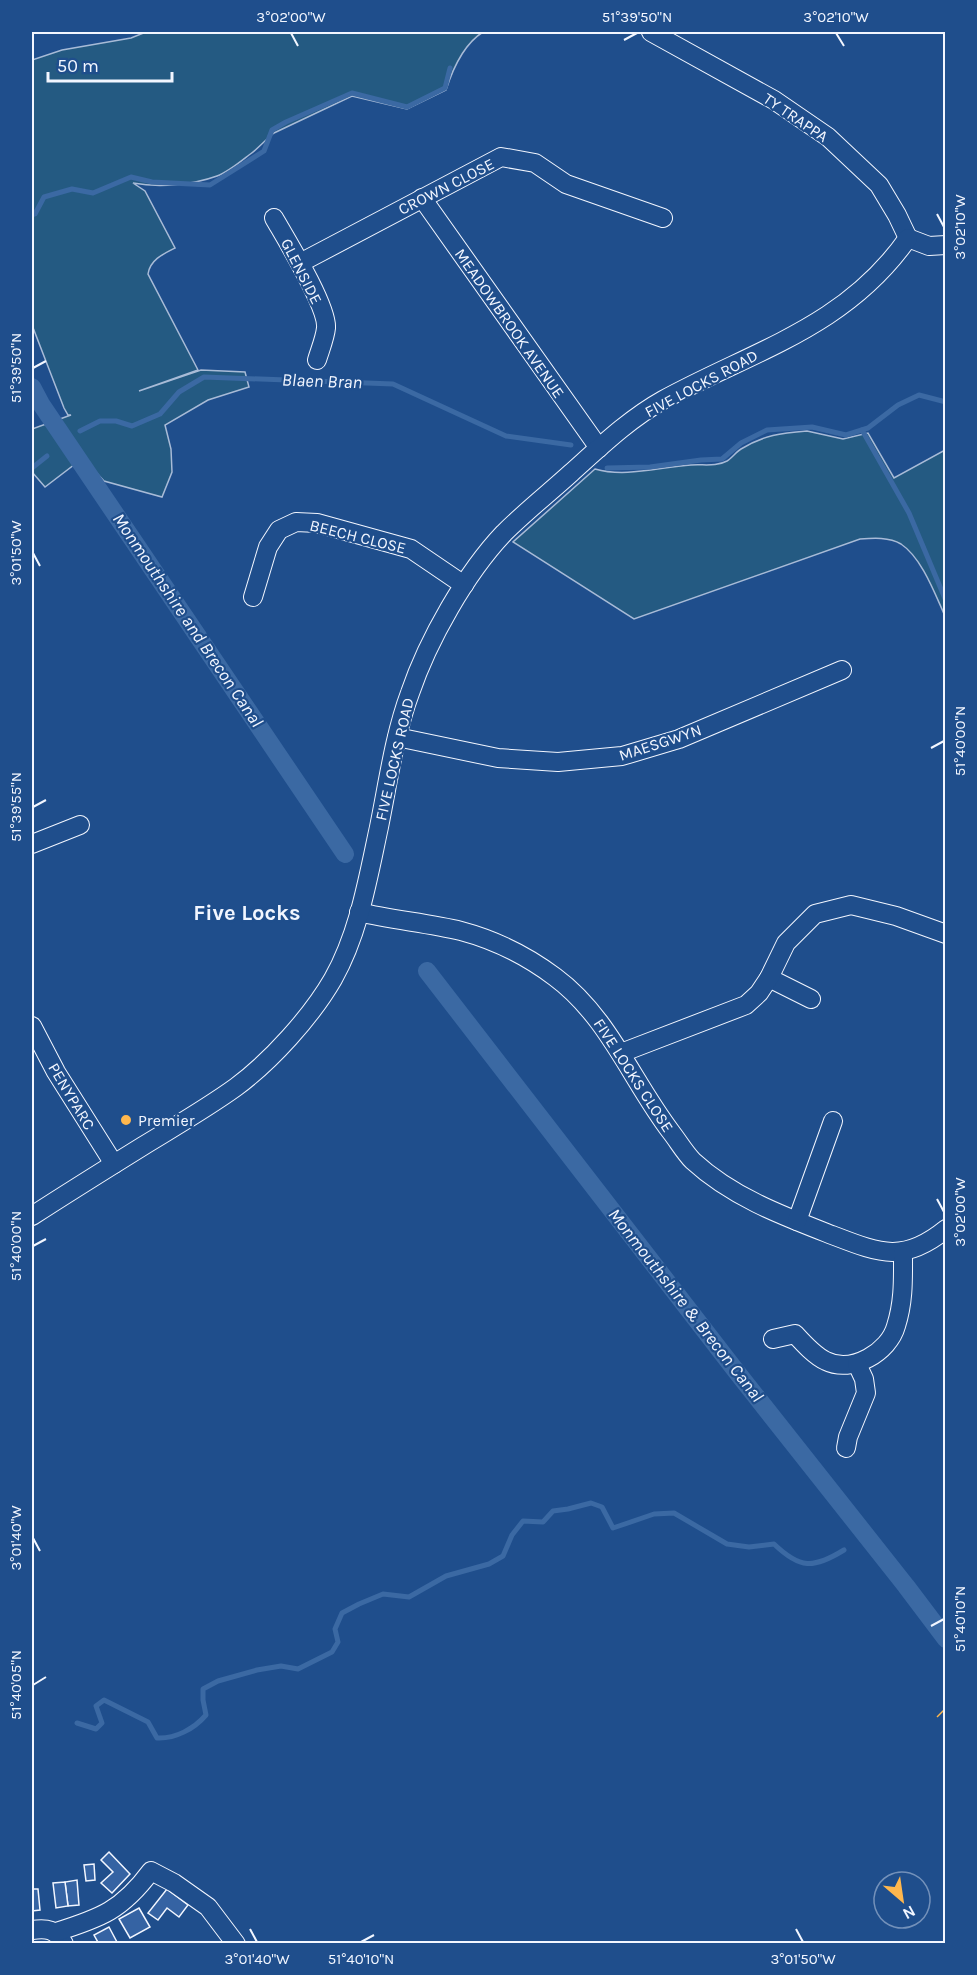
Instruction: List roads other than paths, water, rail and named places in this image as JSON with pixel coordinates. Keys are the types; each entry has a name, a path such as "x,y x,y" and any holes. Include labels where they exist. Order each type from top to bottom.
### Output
{"street":[{"name":"TY TRAPPA","path":"651,32 774,100 828,137 879,185 908,238"},
{"name":"CROWN CLOSE","path":"300,263 501,157 535,163 566,184 663,218"},
{"name":"MEADOWBROOK AVENUE","path":"422,198 599,448"},
{"name":"GLENSIDE","path":"274,218 300,263 323,312 326,327 317,360"},
{"path":"908,238 929,246 945,244"},
{"name":"FIVE LOCKS ROAD","path":"32,1216 238,1085 277,1049 333,979 359,912 397,737 410,693 433,640 464,585 503,534 599,448 661,401 798,334 840,309 892,262 908,238"},
{"name":"BEECH CLOSE","path":"252,597 268,547 279,530 296,522 317,523 411,549 464,585"},
{"name":"MAESGWYN","path":"397,737 498,758 558,762 622,756 679,739 842,670"},
{"path":"32,844 80,825"},
{"path":"621,1053 746,1005 759,993 769,978 786,943 814,914 851,904 896,916 945,934"},
{"name":"FIVE LOCKS CLOSE","path":"359,912 462,931 514,951 556,977 590,1009 621,1053 656,1113 692,1160 732,1191 797,1221 884,1252 903,1252 931,1241 945,1229"},
{"path":"769,978 811,999"},
{"name":"PENYPARC","path":"32,1026 56,1072 114,1164"},
{"path":"797,1221 833,1120"},
{"path":"773,1339 795,1334 825,1361 838,1365 857,1364 878,1352 896,1329 903,1297 903,1252"},
{"path":"846,1449 848,1437 866,1393 864,1378 857,1364"},
{"path":"32,1930 45,1929 60,1938 119,1906 151,1871 174,1883 208,1907 236,1944"}],"waterway":[{"path":"32,215 35,214 44,197 72,189 93,193 131,177 152,182 210,185 264,151 272,130 286,122 352,93 407,107 445,88 450,68"},
{"name":"Blaen Bran","path":"80,431 100,421 116,421 132,426 160,414 179,392 204,377 393,384 506,436 571,445"},
{"name":"Monmouthshire and Brecon Canal","path":"32,387 41,404 345,854"},
{"name":"Blaen Bran","path":"607,468 650,467 722,459 741,443 767,430 812,427 846,435 868,428 898,405 919,395 946,402"},
{"path":"862,430 909,513 946,601"},
{"name":"Blaen Bran","path":"32,468 47,456"},
{"name":"Monmouthshire & Brecon Canal","path":"427,971 946,1639"},
{"path":"77,1723 96,1729 102,1723 96,1706 104,1700 148,1722 157,1738 171,1737 184,1732 206,1715 203,1689 218,1681 257,1670 281,1666 298,1669 332,1652 338,1642 335,1629 342,1613 383,1594 409,1597 446,1576 489,1564 503,1556 512,1535 523,1521 543,1522 553,1511 591,1503 602,1507 613,1528 654,1514 674,1513 727,1544 749,1547 774,1544 792,1558 807,1564 824,1561 844,1550"}],"place":[{"name":"Premier","path":"126,1120"}],"district":[{"name":"Five Locks","path":"247,912"}]}
